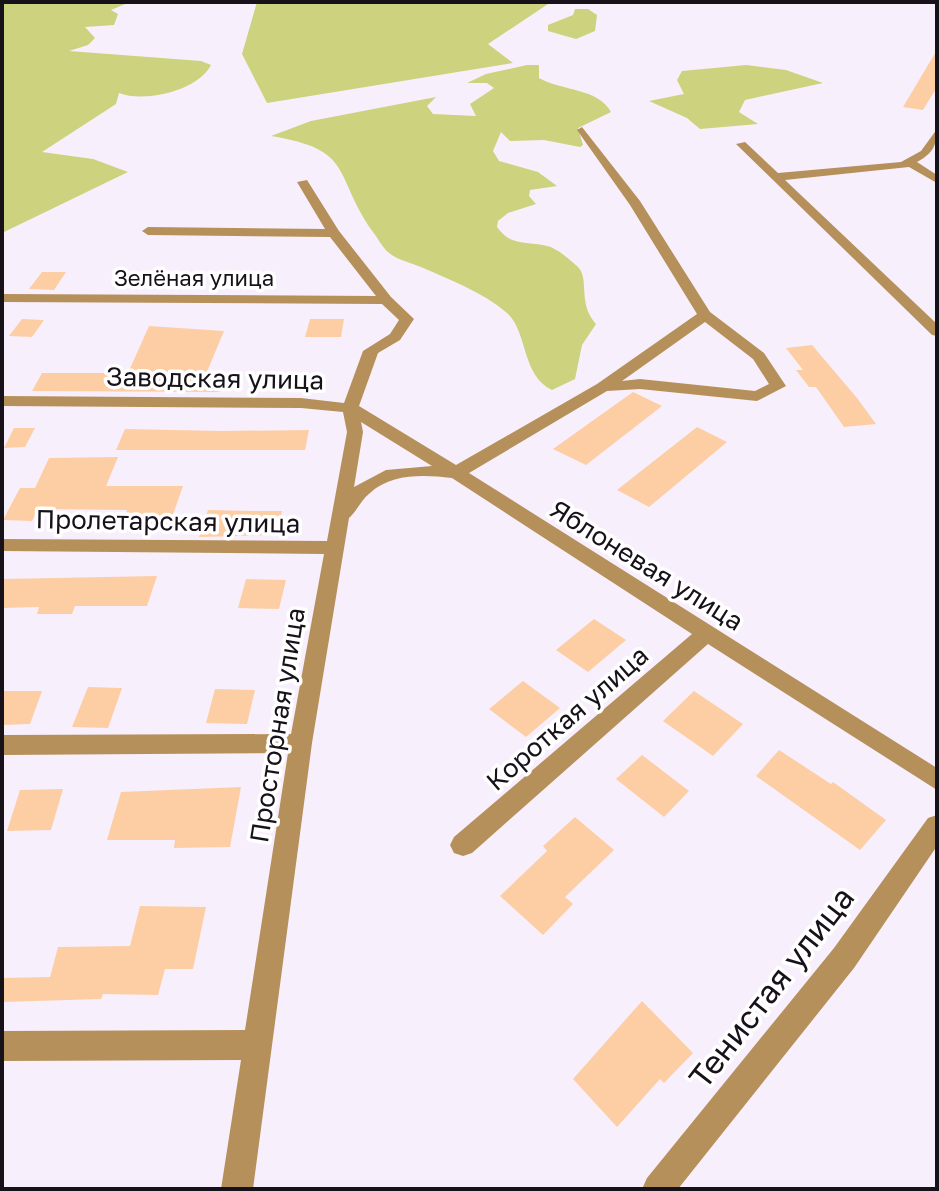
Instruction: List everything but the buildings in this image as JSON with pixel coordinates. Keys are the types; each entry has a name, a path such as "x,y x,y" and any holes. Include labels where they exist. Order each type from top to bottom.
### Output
{"street":[{"path":"582,130 636,204 705,315 759,356 778,386 757,396 640,384 603,387"},
{"path":"776,177 909,162 925,153 937,132"},
{"path":"741,144 937,332"},
{"path":"909,162 937,180"},
{"path":"303,182 334,233 386,300"},
{"path":"148,231 334,233"},
{"name":"Зелёная улица","path":"2,298 386,300"},
{"name":"Просторная улица","path":"237,1189 301,743 355,432 350,408 371,351 395,337 407,319 386,300"},
{"path":"456,473 603,387 705,315"},
{"name":"Заводская улица","path":"2,401 301,403 350,408 456,473"},
{"name":"Яблоневая улица","path":"335,540 355,492 380,479 424,469 456,473 937,780"},
{"name":"Пролетарская улица","path":"2,545 335,540"},
{"name":"Короткая улица","path":"463,845 707,633"},
{"path":"2,745 301,743"},
{"name":"Тенистая улица","path":"658,1189 844,958 937,826"},
{"path":"2,1046 258,1045"}],"green space":[{"path":"2,2 130,2 111,10 118,14 114,25 85,27 95,38 88,45 69,51 201,61 211,65 195,82 170,92 142,96 119,93 116,104 42,152 93,159 128,172 2,233"},
{"path":"257,2 551,2 488,44 513,63 267,103 242,54"},
{"path":"575,9 588,9 597,15 595,31 576,39 548,31 548,25 573,15"},
{"path":"539,65 539,78 598,98 611,112 578,128 583,145 580,147 544,140 510,141 501,132 493,151 499,161 538,172 557,186 530,190 529,196 536,204 508,213 498,221 497,227 513,240 555,249 578,267 583,278 587,308 596,324 582,345 575,379 552,390 535,374 519,331 507,313 466,287 391,254 360,212 330,157 298,142 271,136 311,121 436,97 427,106 433,114 476,116 470,104 494,88 487,83 467,83 486,74"},
{"path":"746,65 786,70 823,83 745,100 739,112 758,124 700,129 687,118 649,101 684,94 677,80 682,71"}]}
